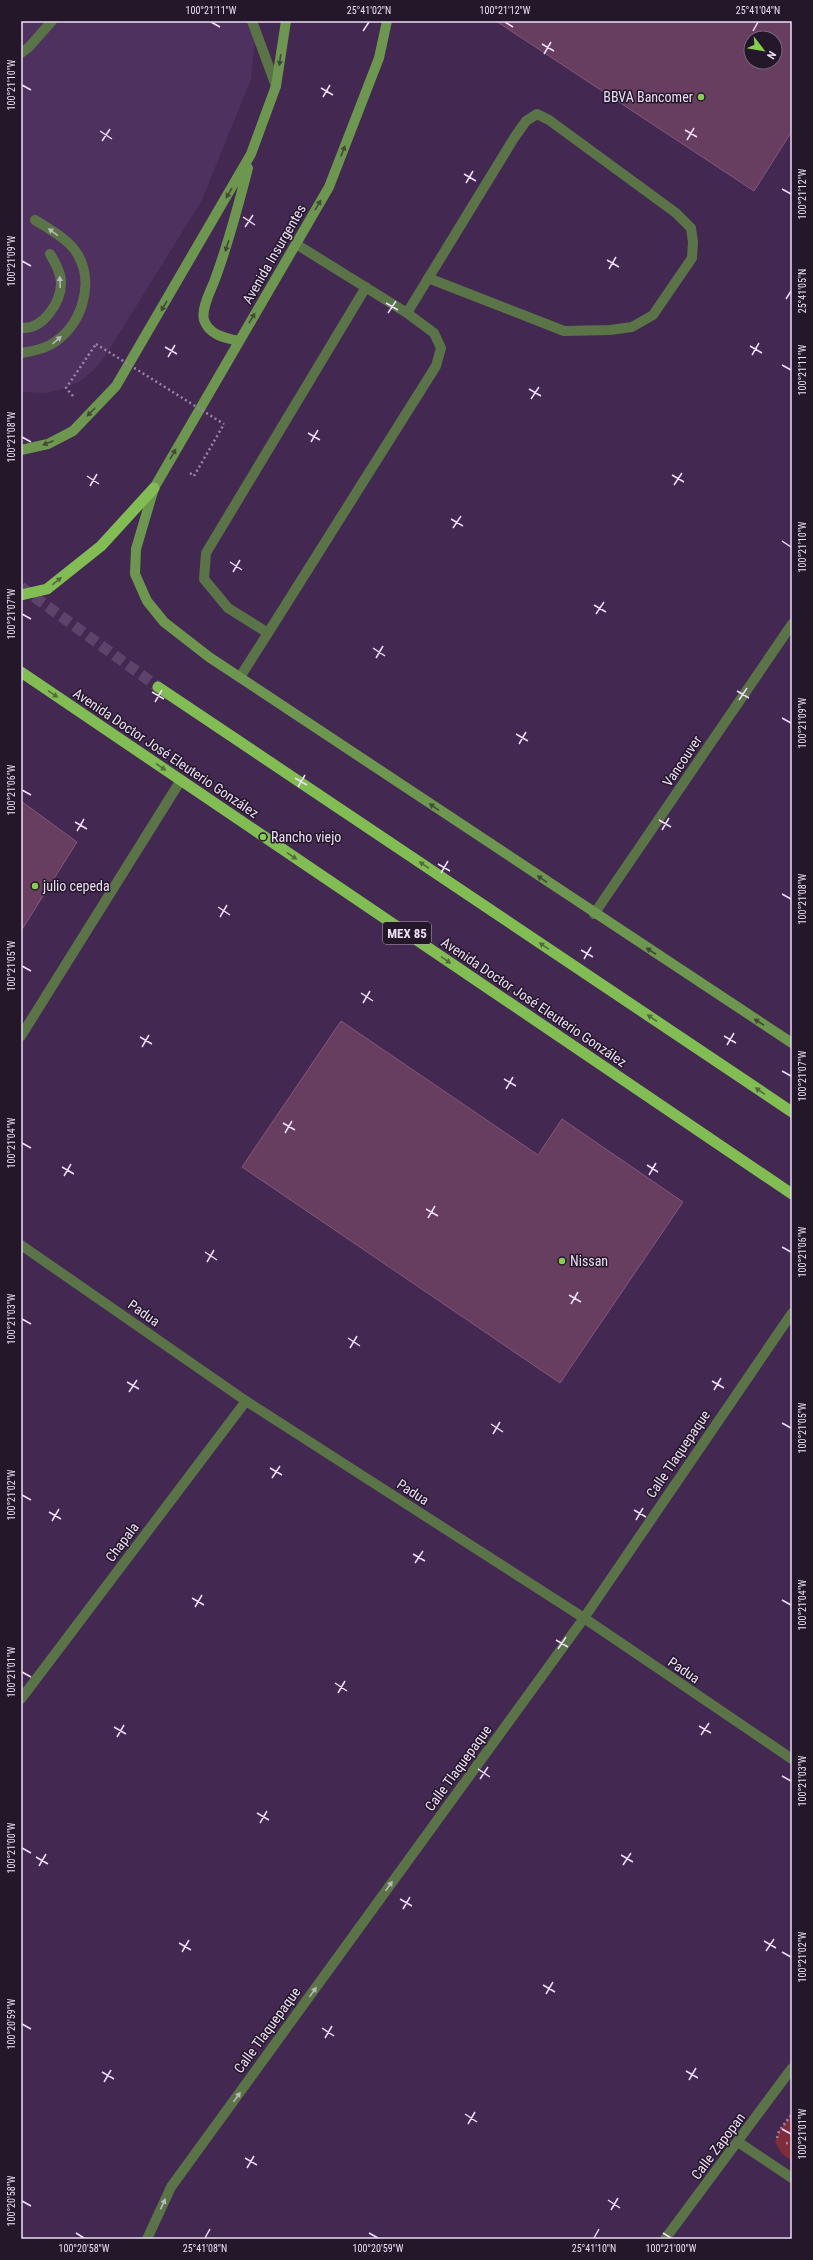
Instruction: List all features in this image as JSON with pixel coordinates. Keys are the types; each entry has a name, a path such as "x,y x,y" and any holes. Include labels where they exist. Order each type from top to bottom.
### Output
{"highway":[{"path":"21,595 47,589 101,546 154,488"},
{"name":"Avenida Doctor José Eleuterio González","path":"21,672 792,1194"},
{"path":"158,687 792,1112"}],"main road":[{"path":"239,341 219,336 207,328 203,318 206,302 228,245 251,154 276,86 286,21"},
{"name":"Avenida Insurgentes","path":"154,488 329,188 379,58 388,21"},
{"path":"21,450 48,444 73,431 116,386 251,154"},
{"path":"154,488 136,549 135,574 147,601 164,622 209,657 594,914 792,1043"}],"street":[{"path":"21,53 29,47 52,21"},
{"path":"252,21 276,86"},
{"path":"407,313 428,278 514,138 526,121 537,114 549,120 676,213 691,228 693,242 692,258 653,315 632,327 610,330 564,330 428,278"},
{"path":"21,353 36,351 52,344 66,332 79,313 86,293 84,267 77,253 68,244 35,220"},
{"path":"240,677 436,366 441,348 434,334 407,313 296,244"},
{"path":"21,328 25,328 40,321 53,309 60,295 61,281 58,266 50,254"},
{"path":"268,633 228,608 204,579 206,553 366,287"},
{"name":"Vancouver","path":"594,914 792,624"},
{"path":"21,1036 181,780"},
{"name":"Padua","path":"21,1245 246,1401 584,1618 792,1759"},
{"name":"Calle Tlaquepaque","path":"146,2239 171,2187 584,1618 792,1313"},
{"name":"Chapala","path":"21,1699 246,1401"},
{"name":"Calle Zapopan","path":"666,2239 792,2068"},
{"path":"738,2142 792,2178"}],"path":[{"path":"66,388 96,344 224,424 194,476"},
{"path":"779,2131 792,2114"}],"shaded area":[{"path":"21,21 257,21 251,79 202,200 104,358 93,371 79,382 63,389 46,393 21,392"},
{"path":"792,2114 792,2161 782,2154 775,2142 779,2131"}],"building":[{"name":"BBVA Bancomer","path":"496,21 792,21 792,131 754,191"},
{"name":"julio cepeda","path":"21,801 77,842 21,931"},
{"path":"341,1021 538,1155 562,1119 683,1202 560,1383 242,1167"}],"tunnel":[{"path":"21,587 158,687"}],"place":[{"name":"BBVA Bancomer","path":"701,97"},
{"name":"Rancho viejo","path":"263,837"},
{"name":"julio cepeda","path":"35,886"},
{"name":"Nissan","path":"562,1261"}]}
